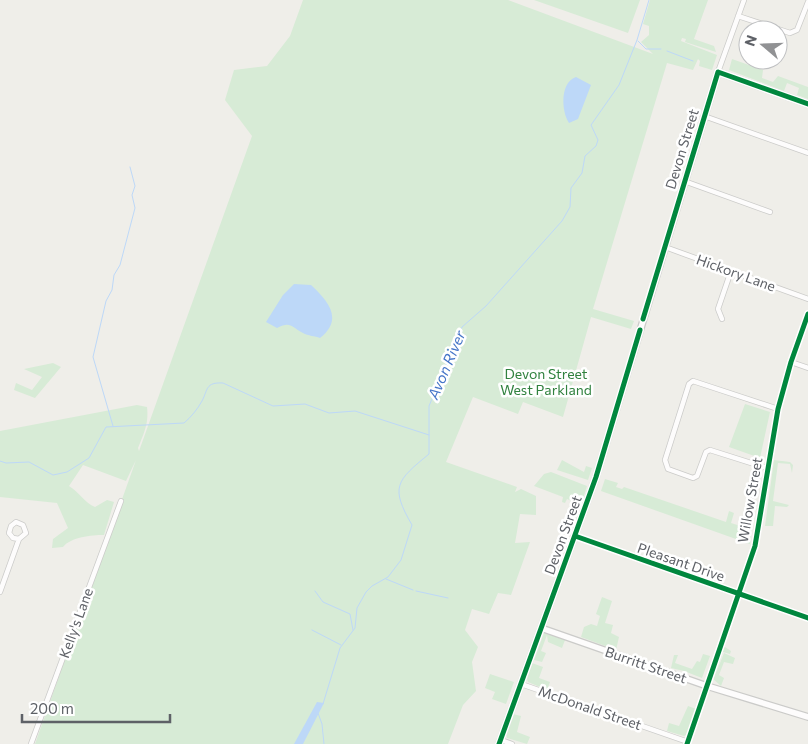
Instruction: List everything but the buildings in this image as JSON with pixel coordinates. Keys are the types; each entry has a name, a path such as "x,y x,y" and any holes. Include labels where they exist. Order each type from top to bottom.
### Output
{"street":[{"name":"Devon Street","path":"500,742 596,477 704,116 744,0"},
{"path":"738,16 790,32 798,30 808,2"},
{"path":"718,72 808,104"},
{"path":"704,116 808,153"},
{"path":"684,181 770,212"},
{"name":"Hickory Lane","path":"665,247 808,299"},
{"path":"722,318 718,309 731,271"},
{"name":"Willow Street","path":"687,743 755,546 778,409 791,362 808,314"},
{"path":"791,362 808,368"},
{"path":"767,468 710,450 706,452 697,476 693,478 668,469 665,460 688,386 693,381 703,382 778,409"},
{"name":"Kelly's Lane","path":"32,744 120,501"},
{"name":"Pleasant Drive","path":"575,536 808,618"},
{"path":"0,592 19,539"},
{"name":"Burritt Street","path":"541,628 706,686 808,717"},
{"name":"McDonald Street","path":"521,684 687,743"},
{"path":"500,742 512,744"}],"green space":[{"name":"Devon Street West Parkland","path":"303,0 508,0 653,54 641,42 649,35 649,26 643,24 650,0 708,0 694,39 714,46 716,52 685,42 686,39 682,38 681,41 717,55 712,70 699,66 700,61 698,59 693,70 667,63 593,309 634,321 631,329 591,317 563,417 523,402 518,414 473,397 446,462 517,487 515,492 521,489 536,496 536,515 520,514 515,543 530,542 511,595 498,593 489,614 472,609 465,630 478,647 472,662 476,691 463,705 448,744 35,744 136,460 126,481 83,465 69,486 95,507 107,500 114,502 104,535 82,537 71,541 63,547 52,548 53,539 68,528 57,503 0,497 0,431 137,405 147,407 146,428 138,448 139,451 252,136 225,100 234,70 267,66 290,36"},
{"path":"534,0 640,0 628,33"},
{"path":"732,59 738,61 738,70 763,70 762,78 773,82 778,76 808,87 808,99 797,95 799,88 787,83 784,91 729,70"},
{"path":"53,363 61,367 35,398 14,390 16,383 32,390 42,377 24,369"},
{"path":"745,404 770,412 760,458 729,447"},
{"path":"562,460 584,472 586,466 592,468 588,480 557,470"},
{"path":"774,460 790,462 793,465 792,473 790,464 778,463 773,501 789,505 787,507 775,506 773,526 765,526"},
{"path":"551,472 587,486 581,505 567,499 565,503 562,502 563,497 534,486 544,474"},
{"path":"605,479 618,483 616,487 622,489 624,487 726,522 729,511 734,513 731,523 747,528 752,522 750,544 601,491"},
{"path":"602,597 612,601 605,623 613,625 611,633 619,637 616,650 581,637 584,627 591,624 597,626 600,616 596,614"},
{"path":"544,633 565,640 562,648 548,642 547,635 541,651 546,653 542,662 534,660"},
{"path":"722,645 731,651 730,654 723,652 716,673 724,653 735,658 733,664 724,662 719,675 724,678 721,686 712,678"},
{"path":"703,654 710,656 702,678 671,668 674,655 678,655 675,663 692,669 697,661 700,662"},
{"path":"532,663 543,667 539,678 550,682 547,690 528,682 527,679"},
{"path":"490,674 514,682 506,704 492,699 495,692 485,688"},
{"path":"688,706 696,709 688,734 684,736 667,731 669,723 679,726"},
{"path":"513,714 521,716 517,732 530,737 527,744 507,738 506,734"}],"water":[{"path":"576,77 591,85 578,119 569,123 564,111 564,97 567,85"},
{"path":"294,284 311,285 323,297 331,310 331,324 320,338 305,334 288,325 277,328 266,322 283,295"},
{"path":"317,702 324,703 303,744 294,744"}],"waterway":[{"name":"Avon River","path":"323,704 340,648 355,628 357,608 366,592 372,586 388,577 401,560 412,525 401,502 400,485 409,471 429,454 429,406 462,327 486,306 562,221 570,207 571,188 582,173 585,156 596,146 598,140 591,125 619,85 637,40 649,0"},
{"path":"638,41 646,49 661,49"},
{"path":"667,51 693,61"},
{"path":"113,426 93,357 106,301 112,290 114,275 120,265 135,208 132,195 135,186 130,167"},
{"path":"0,461 6,463 29,462 53,475 67,472 89,458 106,427 184,423 198,407 210,385 217,383 223,383 273,406 305,404 329,413 355,411 429,435"},
{"path":"386,579 413,590"},
{"path":"315,591 323,602 350,614 353,630"},
{"path":"416,591 448,598"},
{"path":"312,630 341,645"},
{"path":"318,713 322,724 324,744"}],"cycle path":[{"path":"643,319 718,72 808,104"},
{"path":"687,744 755,546 778,409 791,362 808,314"},
{"path":"499,744 596,477 640,330"},
{"path":"575,536 808,618"}]}
